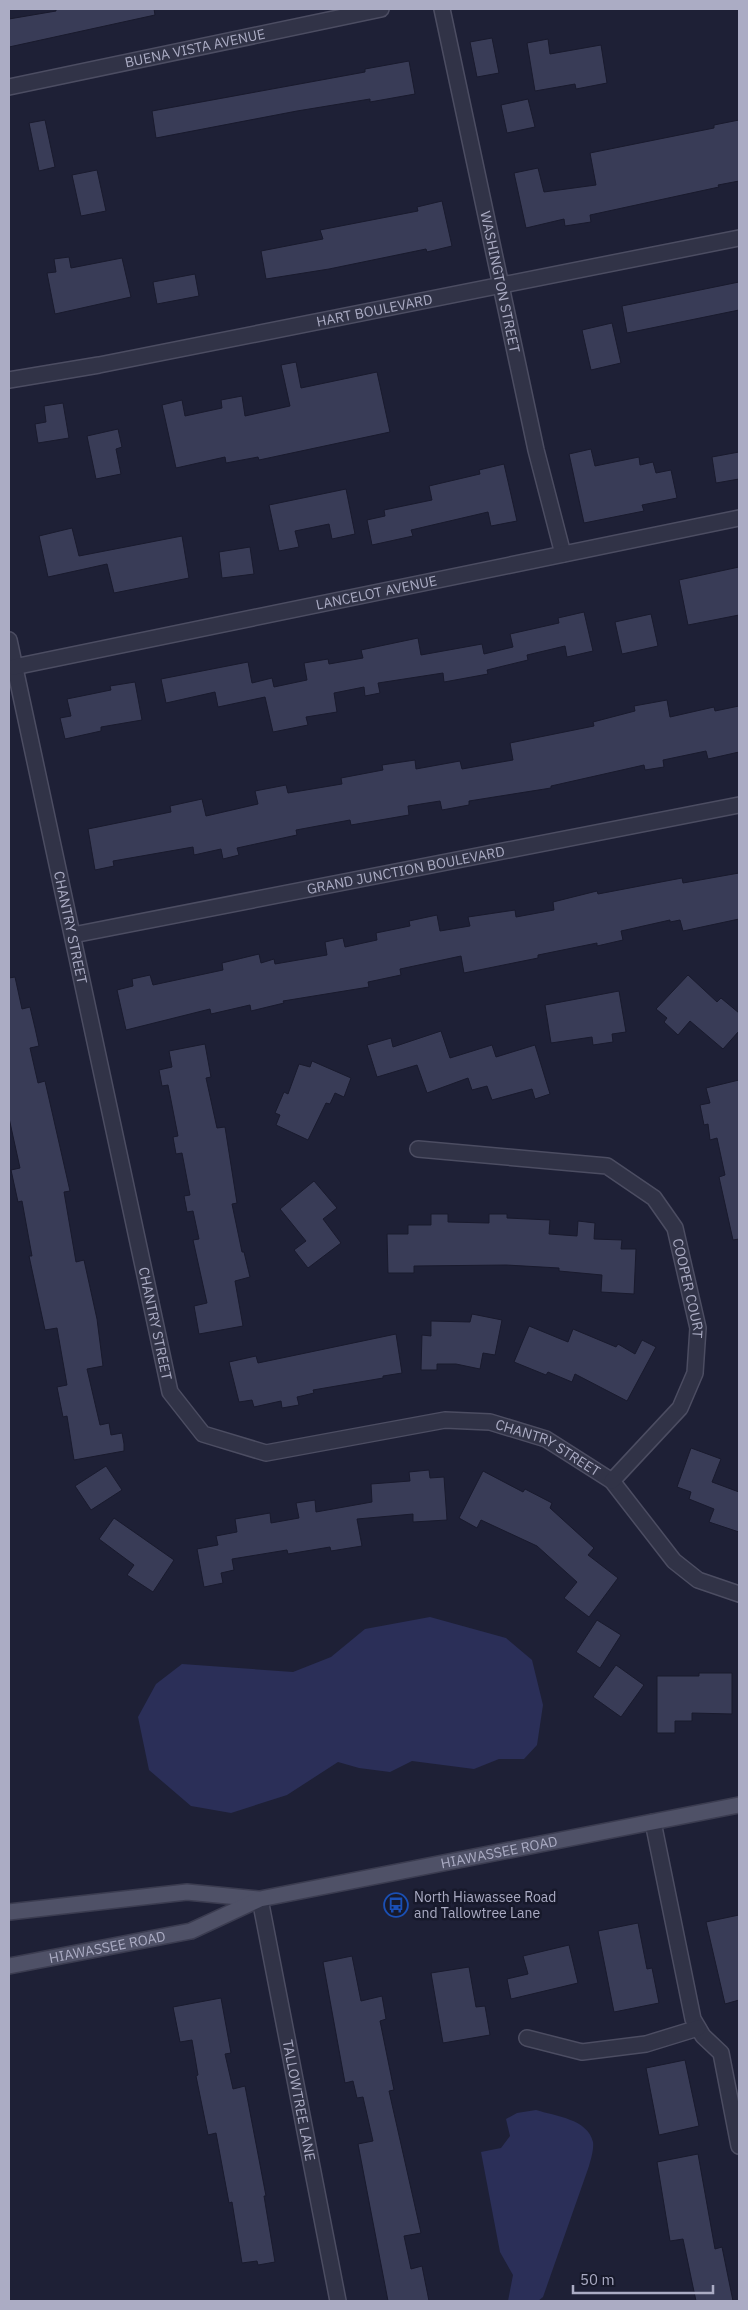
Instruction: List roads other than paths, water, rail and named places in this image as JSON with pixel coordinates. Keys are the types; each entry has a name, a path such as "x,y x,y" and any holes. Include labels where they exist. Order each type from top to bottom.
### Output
{"main road":[{"name":"HIAWASSEE ROAD","path":"9,1966 191,1931 260,1899 739,1805"},
{"name":"HIAWASSEE ROAD","path":"9,1912 188,1892 260,1899"}],"street":[{"name":"BUENA VISTA AVENUE","path":"9,87 381,9"},
{"name":"WASHINGTON STREET","path":"442,9 536,450 563,554"},
{"name":"HART BOULEVARD","path":"9,380 501,286 739,238"},
{"name":"LANCELOT AVENUE","path":"14,667 739,518"},
{"name":"CHANTRY STREET","path":"9,640 170,1392 203,1434 266,1453 445,1420 490,1422 546,1438 612,1481 674,1562 698,1580 739,1594"},
{"name":"GRAND JUNCTION BOULEVARD","path":"73,935 739,804"},
{"name":"COOPER COURT","path":"418,1149 607,1166 654,1198 675,1228 698,1328 695,1373 680,1408 612,1481"},
{"path":"652,1822 693,2019 698,2028 721,2053 739,2146"},
{"name":"TALLOWTREE LANE","path":"260,1899 338,2301"},
{"path":"527,2038 582,2052 646,2044 698,2028"}],"water":[{"path":"430,1617 506,1638 532,1660 543,1705 537,1745 524,1759 499,1759 474,1769 412,1761 390,1772 359,1768 338,1762 287,1795 231,1813 191,1806 149,1770 138,1717 156,1684 182,1664 293,1672 331,1657 365,1629"},
{"path":"536,2110 570,2120 585,2128 593,2142 593,2151 543,2297 538,2301 508,2301 513,2275 500,2252 481,2152 501,2148 510,2136 506,2119 517,2113"}],"place":[{"name":"North Hiawassee Road and Tallowtree Lane","path":"396,1905"}]}
